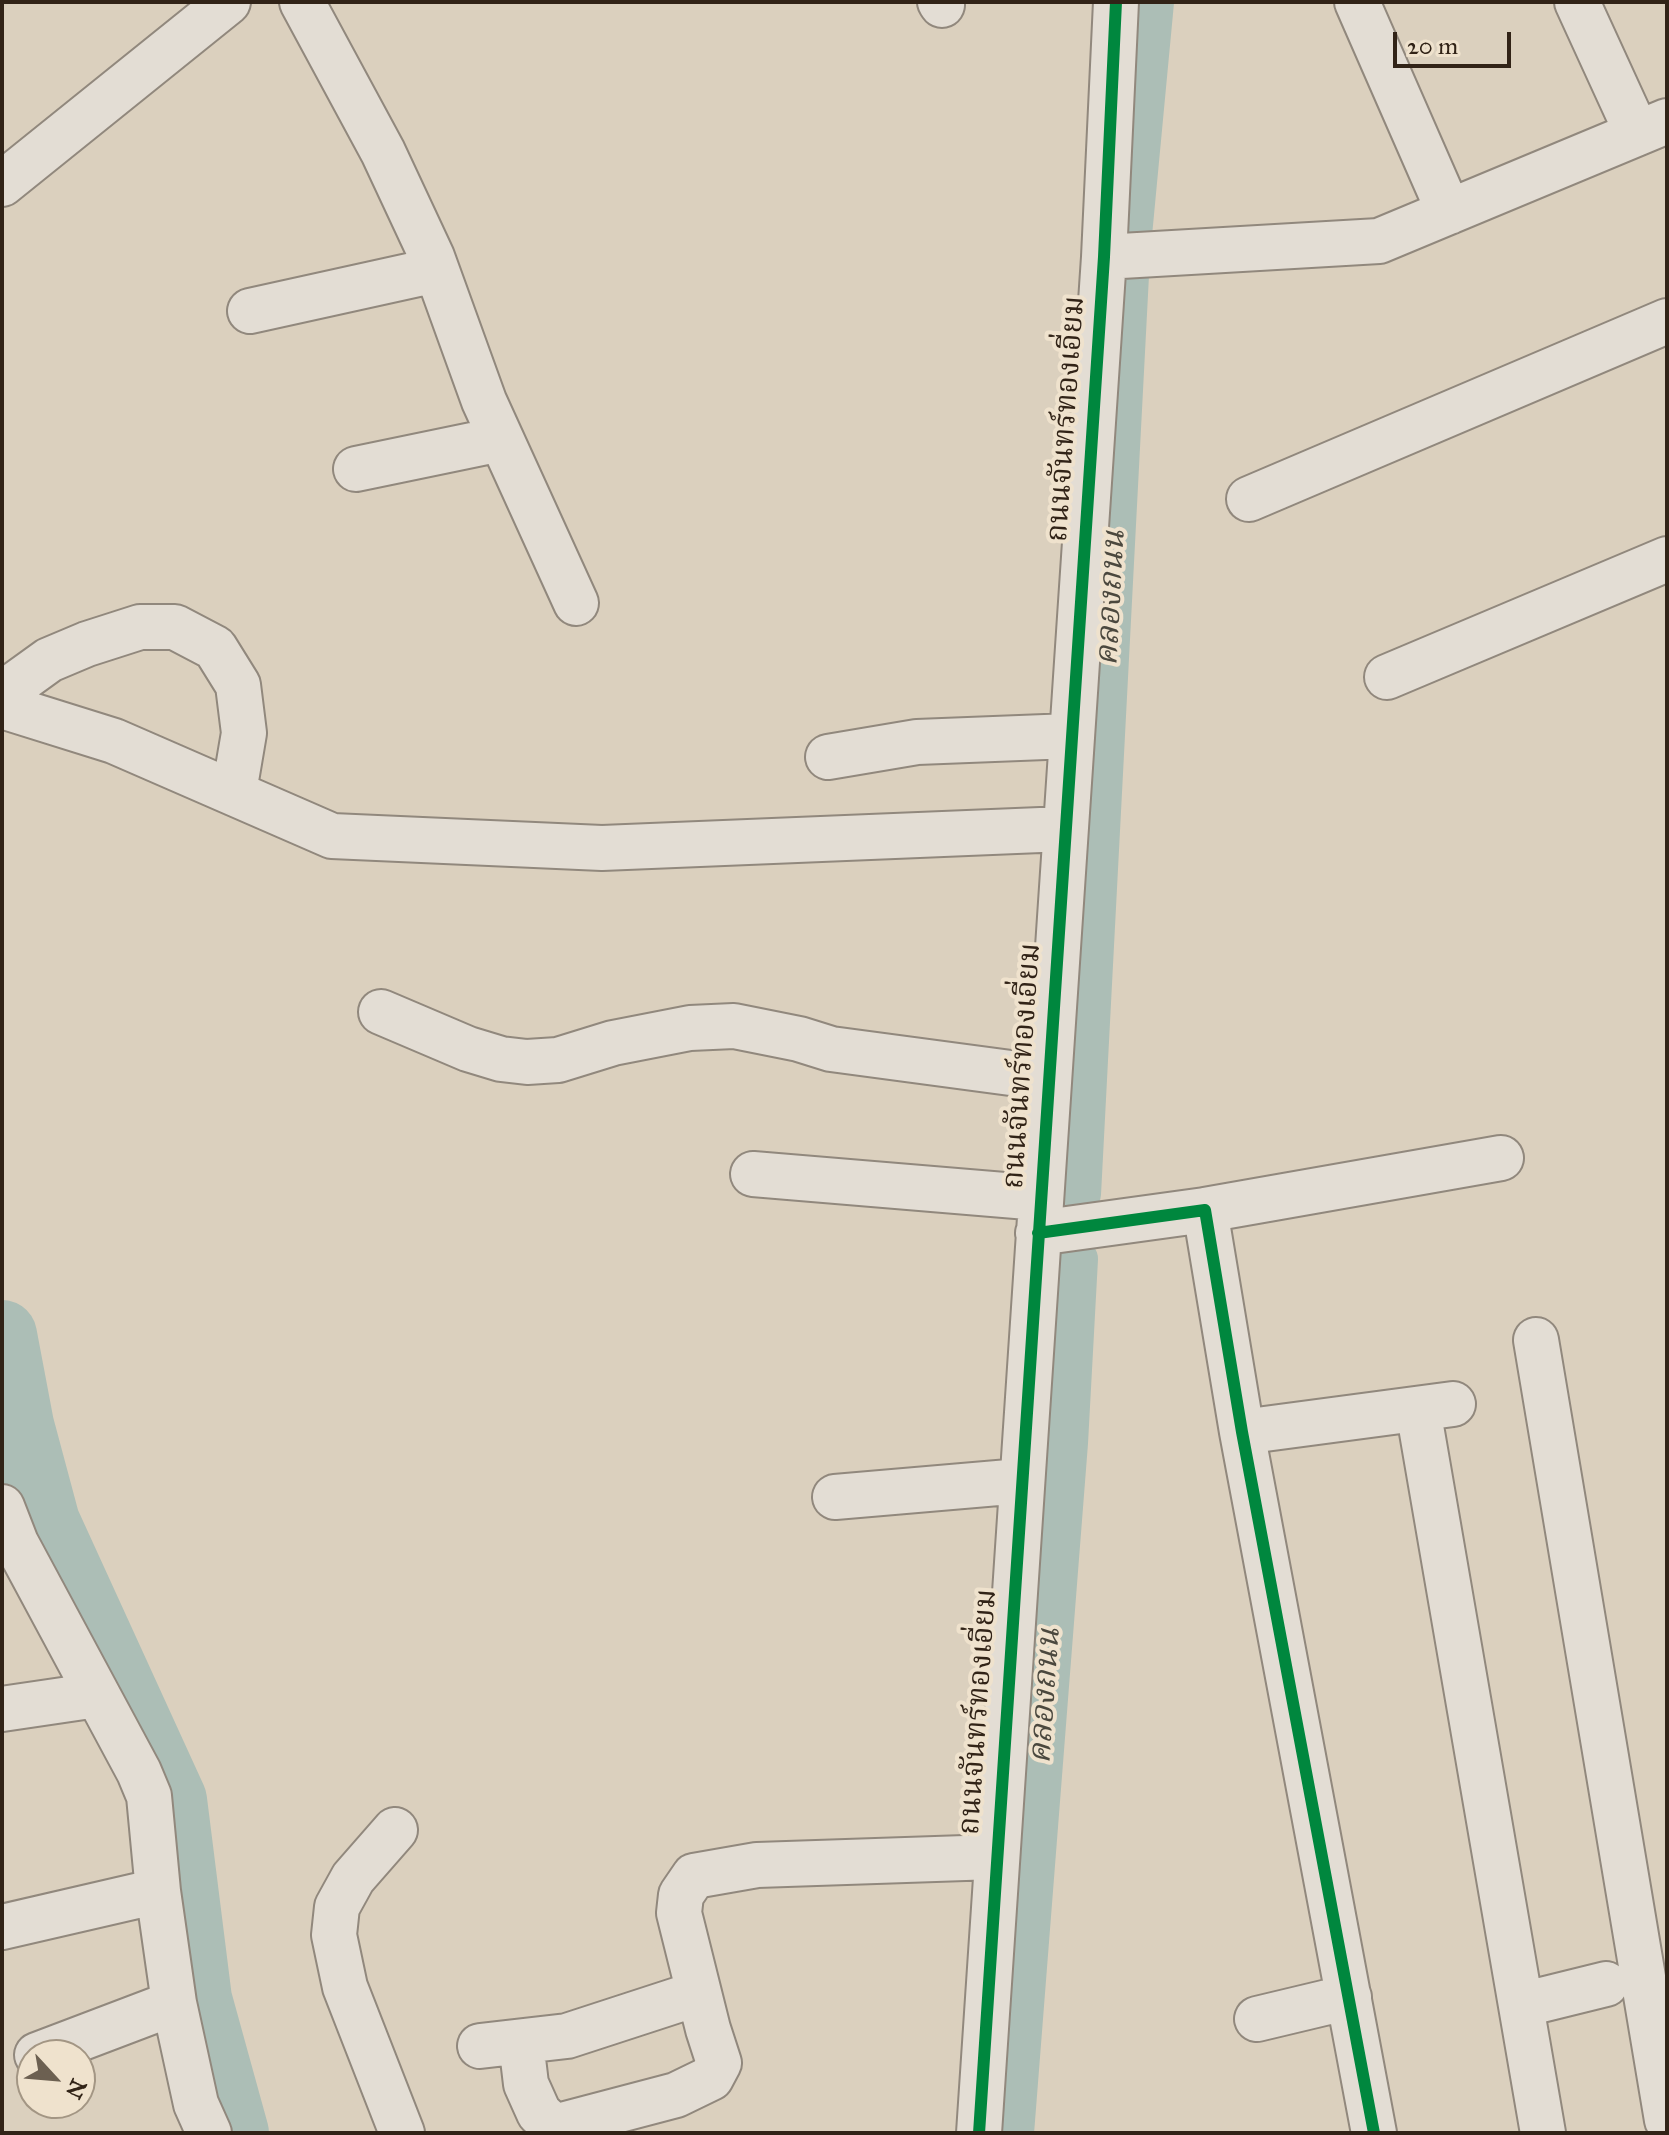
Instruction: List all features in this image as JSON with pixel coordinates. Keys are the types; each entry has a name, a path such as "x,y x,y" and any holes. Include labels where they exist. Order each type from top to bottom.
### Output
{"street":[{"path":"2,184 227,2"},
{"path":"302,2 383,152 436,270 484,401 576,603"},
{"name":"ถนนจันทร์ทองเอี่ยม","path":"979,2133 1104,257 1116,2"},
{"path":"1357,2 1449,212"},
{"path":"1104,257 1379,241 1652,127 1577,2"},
{"path":"250,311 436,270"},
{"path":"1249,499 1667,321"},
{"path":"356,469 501,439"},
{"path":"1387,677 1667,559"},
{"path":"2,694 49,660 87,644 140,627 175,627 215,648 238,685 244,733 234,792"},
{"path":"2,706 114,741 332,836 586,848 1065,829"},
{"path":"828,757 917,742 1071,736"},
{"path":"381,1012 468,1049 501,1059 527,1062 558,1060 613,1043 690,1028 734,1026 831,1049 1048,1078"},
{"path":"753,1174 1039,1215 1087,1226 1205,1210 1501,1158"},
{"path":"1205,1210 1242,1432 1374,2133"},
{"path":"1536,1340 1667,2120"},
{"path":"1242,1432 1436,1407 1521,2005 1543,2133"},
{"path":"835,1497 1021,1481"},
{"path":"2,1507 16,1543 149,1796 158,1891 174,2003 196,2104 209,2133"},
{"path":"2,1709 97,1695"},
{"path":"395,1830 353,1878 337,1907 334,1935 345,1987 402,2133"},
{"path":"699,1993 567,2036 500,2044 526,2084 539,2113 551,2124 562,2125 676,2095 711,2078 719,2063 679,1913 681,1895 694,1876 757,1865 995,1857"},
{"path":"2,1927 158,1891"},
{"path":"1521,2005 1606,1984"},
{"path":"1257,2019 1349,1997"},
{"path":"80,2039 174,2003"}],"waterway":[{"name":"คลองถนน","path":"1081,1194 1130,256 1154,2"},
{"name":"คลองถนน","path":"1014,2133 1068,1443 1078,1259"},
{"path":"2,1335 19,1425 45,1522 172,1800 197,1999 234,2133"}],"cycle path":[{"path":"979,2133 1104,257 1116,2"},
{"path":"1038,1233 1205,1210 1242,1432 1374,2133"}]}
